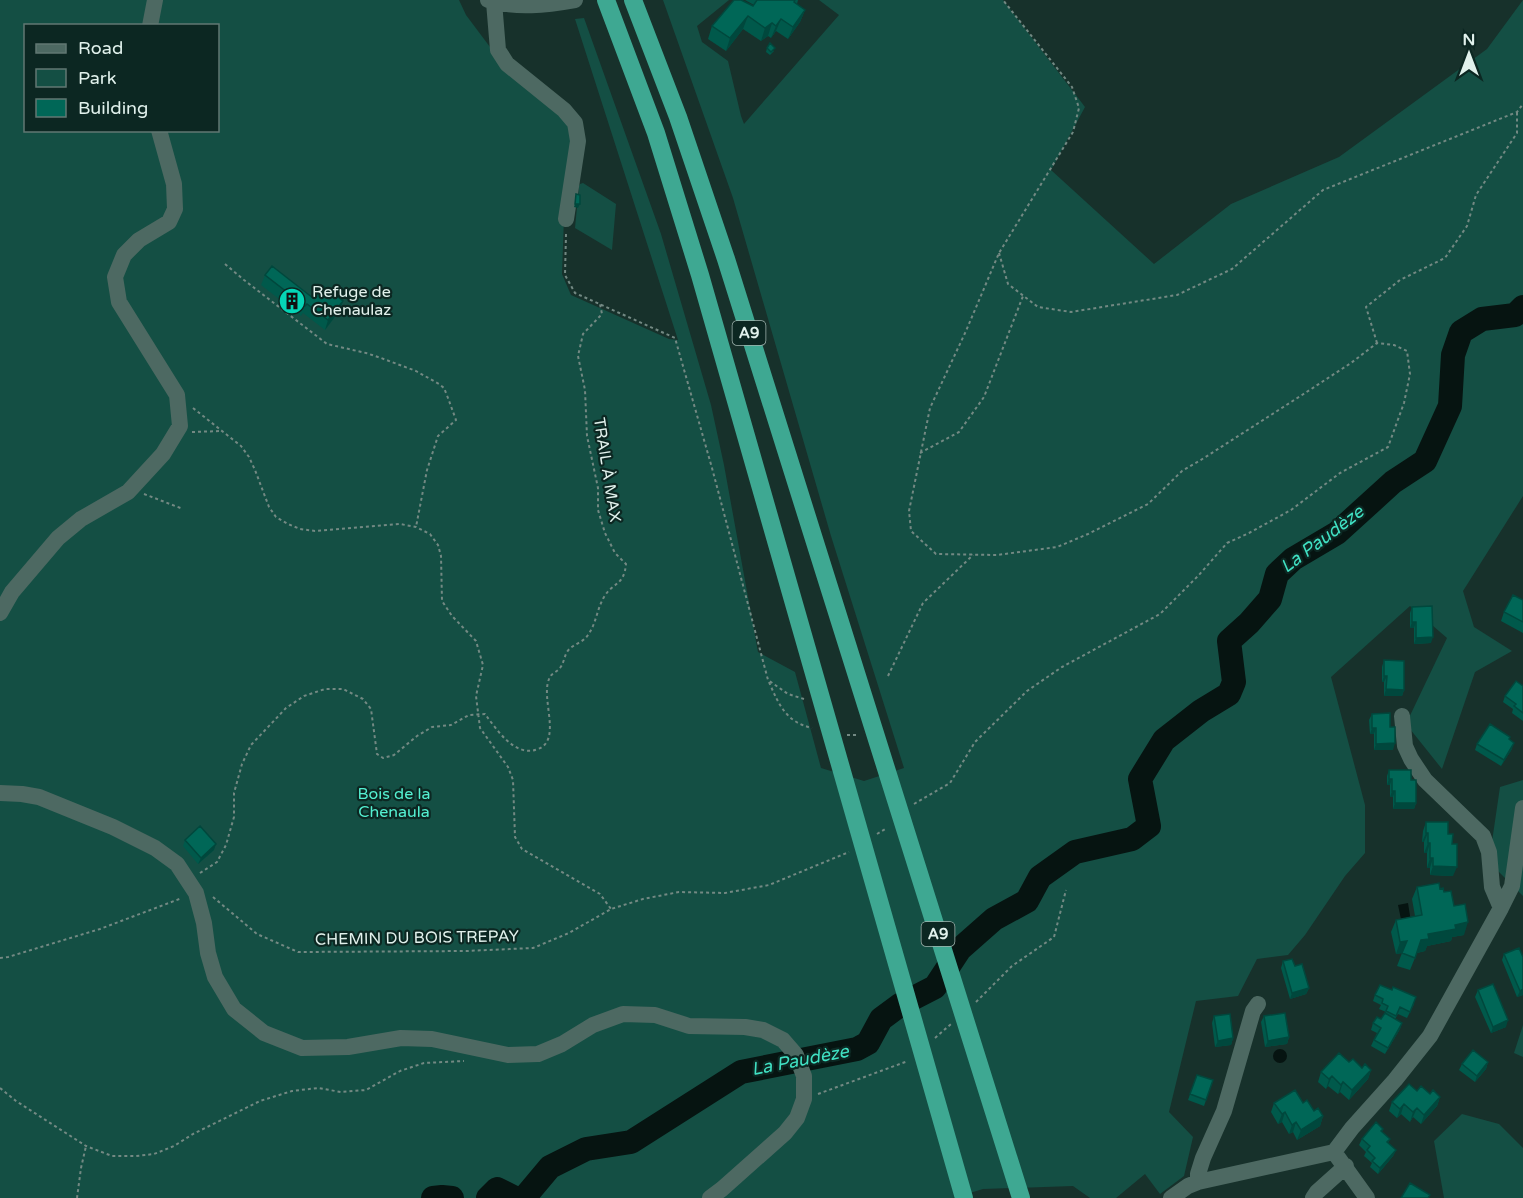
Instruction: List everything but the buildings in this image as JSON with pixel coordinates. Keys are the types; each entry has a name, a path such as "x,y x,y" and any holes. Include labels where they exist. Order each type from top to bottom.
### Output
{"highway":[{"name":"A9","path":"606,0 656,133 732,384 964,1198"},
{"name":"A9","path":"633,0 678,117 726,259 1022,1198"}],"street":[{"path":"150,24 155,0"},
{"path":"566,219 578,141 575,123 564,110 507,64 498,50 491,1 534,5 575,0"},
{"path":"0,613 12,592 58,538 81,519 128,492 163,454 180,426 177,395 119,302 115,277 124,255 139,240 169,222 175,208 174,184 160,132"},
{"path":"1402,716 1405,746 1425,780 1483,836 1489,852 1492,887 1501,908"},
{"path":"0,793 39,797 113,827 155,848 177,864 196,893 215,977 234,1009 264,1033 302,1048 348,1047 401,1038 432,1039 508,1055 538,1054 562,1044 593,1025 623,1014 655,1015 689,1026 745,1027 763,1030 783,1040 796,1055 804,1076 804,1099 797,1118 785,1133 710,1198"},
{"path":"1171,1198 1188,1185 1198,1182 1334,1152 1430,1036 1501,908 1512,886 1523,808"},
{"path":"1198,1182 1203,1158 1224,1111 1253,1011 1258,1004"},
{"path":"1334,1152 1368,1198"},
{"path":"1313,1198 1346,1166"}],"path":[{"path":"910,808 950,783 975,742 1027,691 1062,667 1160,614 1227,543 1291,510 1340,473 1388,447 1404,402 1410,374 1407,351 1394,345 1377,343 1351,363 1182,471 1148,504 1088,534 1057,546 997,555 936,554 911,531 909,511 930,408 999,254 1073,132 1079,108 1072,87 1003,0"},
{"path":"999,254 1008,284 1038,307 1071,312 1177,295 1232,269 1323,190 1516,112 1523,104"},
{"path":"1377,343 1366,307 1400,280 1445,258 1467,226 1476,195 1517,133 1516,112"},
{"path":"566,219 565,275 575,293 675,338 768,680 788,694 804,699"},
{"path":"225,264 327,344 366,353 416,371 444,388 456,420 438,436 427,470 416,527"},
{"path":"920,453 959,432 984,397 1023,296"},
{"name":"TRAIL À MAX","path":"478,715 485,714 514,747 526,751 539,749 547,742 551,730 547,685 551,676 564,663 567,651 584,640 590,633 604,597 625,574 626,564 615,553 605,533 598,510 598,488 587,436 585,390 578,356 583,334 602,314 600,304"},
{"path":"177,395 241,446 255,470 268,507 276,517 288,525 315,531 400,525 416,527 430,534 438,544 441,556 442,601 452,616 476,641 483,665 476,696 480,728 508,767 513,780 515,837 522,849 600,894 611,909"},
{"path":"175,433 222,431"},
{"path":"130,489 183,509"},
{"path":"888,676 923,603 973,555"},
{"path":"186,877 198,874 217,862 226,845 234,817 234,793 242,764 251,745 286,708 304,696 325,689 343,689 363,699 371,709 377,754 383,758 394,756 417,736 432,727 451,725 469,715 478,715"},
{"path":"876,835 894,822"},
{"name":"CHEMIN DU BOIS TREPAY","path":"196,893 211,895 257,934 298,952 466,951 533,948 569,933 611,909 643,899 679,892 725,893 769,885 849,853"},
{"path":"0,958 100,929 196,893"},
{"path":"0,1088 16,1101 86,1146 112,1156 154,1154 260,1101 292,1091 318,1088 341,1092 366,1090 399,1071 424,1063 466,1061"},
{"path":"77,1198 86,1146"}],"green space":[{"name":"Bois de la Chenaula","path":"0,0 459,0 466,15 505,67 573,128 564,217 562,274 571,295 669,339 678,340 575,19 584,18 661,234 711,405 758,652 795,672 821,768 864,781 904,768 831,536 733,198 663,0 729,0 697,26 702,42 728,61 744,124 839,15 819,0 1003,0 1085,107 1051,170 1154,264 1231,204 1339,157 1487,49 1523,0 1523,496 1463,591 1474,627 1512,651 1475,672 1442,769 1406,724 1447,638 1410,606 1331,677 1365,805 1365,853 1345,876 1305,935 1288,955 1257,959 1238,996 1196,1001 1169,1112 1193,1137 1184,1176 1160,1194 1145,1174 1116,1198 1090,1198 1073,1186 983,1189 953,1198 0,1198"},
{"path":"583,183 616,204 612,250 575,228 579,186"},
{"path":"1523,780 1523,896 1489,862 1500,787"},
{"path":"1523,1025 1523,1057 1514,1053"},
{"path":"1462,1114 1499,1124 1523,1148 1523,1198 1444,1198 1434,1141"}],"shaded area":[{"path":"1408,903 1411,922 1402,924 1398,905"},
{"path":"1277,1049 1283,1049 1287,1056 1283,1063 1277,1063 1273,1059 1273,1053"}],"waterway":[{"name":"La Paudèze","path":"524,1198 550,1167 586,1149 631,1142 741,1072 857,1049 868,1043 881,1019 900,1005 935,987 960,949 994,919 1027,901 1040,877 1075,852 1132,839 1149,826 1140,779 1164,740 1201,711 1229,694 1234,682 1229,641 1270,599 1277,574 1293,559 1337,533 1393,482 1425,461 1450,406 1453,355 1461,332 1482,319 1515,315 1523,307"},
{"name":"La Paudèze","path":"488,1198 497,1189 515,1198"},
{"name":"La Paudèze","path":"433,1198 452,1198"}],"place":[{"name":"Refuge de Chenaulaz","path":"292,301"}]}
